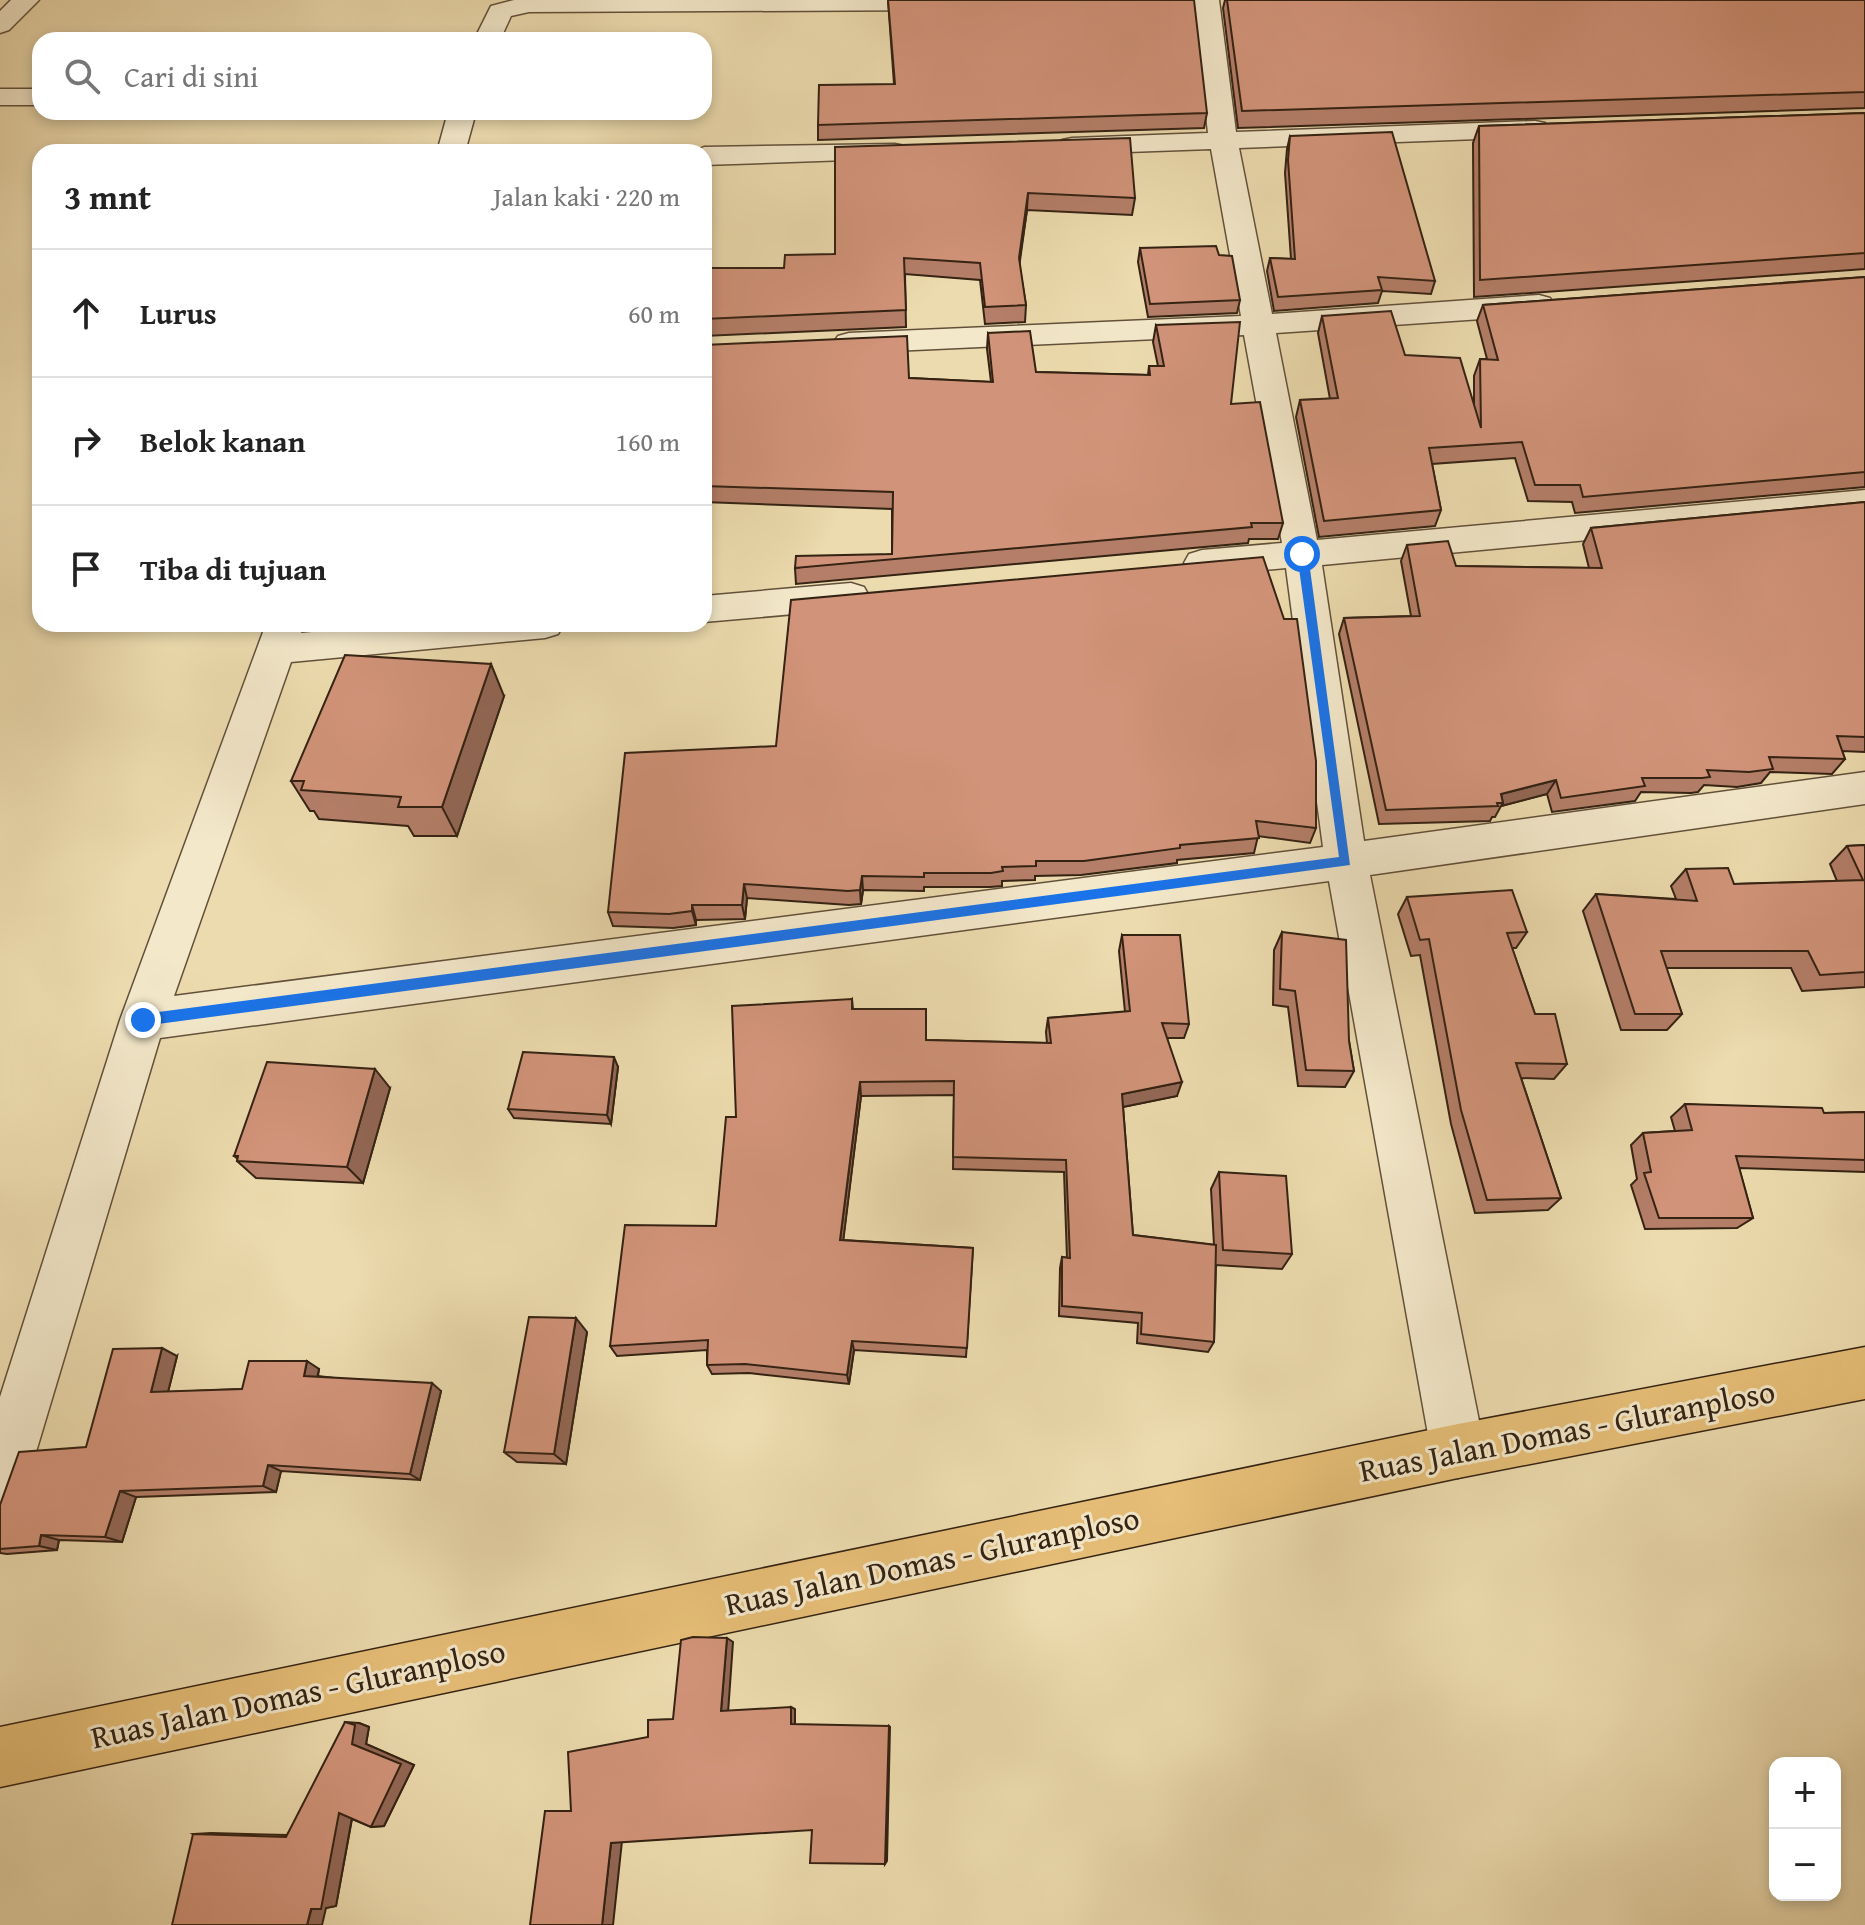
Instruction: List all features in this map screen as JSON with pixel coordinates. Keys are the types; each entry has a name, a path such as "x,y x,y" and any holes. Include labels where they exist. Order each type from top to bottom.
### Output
{"main road":[{"name":"Ruas Jalan Domas - Gluranploso","path":"0,1757 1458,1451 1865,1373"}],"street":[{"path":"0,25 26,0"},
{"path":"1175,0 1216,0"},
{"path":"1206,0 1223,140 1302,554 1346,861 1458,1451"},
{"path":"491,32 500,11 529,4 970,2"},
{"path":"0,97 32,97"},
{"path":"453,144 460,120"},
{"path":"1049,147 1567,128"},
{"path":"712,156 922,151"},
{"path":"815,344 1258,325 1569,302"},
{"path":"1176,566 1865,502"},
{"path":"712,608 877,593"},
{"path":"0,1482 143,1020 282,636 370,632"},
{"path":"143,1020 1346,861 1865,788"}],"building":[{"path":"888,0 1194,0 1207,113 818,125 819,85 895,84"},
{"path":"1227,0 1865,0 1865,92 1242,111"},
{"path":"1865,113 1865,253 1480,280 1479,126"},
{"path":"1392,132 1435,281 1378,277 1382,290 1278,297 1270,258 1295,259 1288,160 1290,136"},
{"path":"1130,138 1135,198 1028,193 1019,258 1026,305 985,307 980,263 904,258 906,310 712,319 712,268 784,268 785,255 835,254 835,147"},
{"path":"1216,246 1219,255 1232,256 1240,300 1150,304 1140,248"},
{"path":"1865,277 1865,472 1583,497 1580,485 1535,485 1522,442 1429,448 1441,510 1324,521 1300,400 1338,398 1322,316 1391,311 1405,355 1460,358 1481,428 1480,359 1498,360 1483,305"},
{"path":"1240,322 1231,404 1260,402 1283,523 1251,523 1252,527 795,568 796,556 892,554 893,492 712,486 712,345 907,336 909,378 993,382 988,333 1030,331 1036,372 1150,375 1149,366 1164,366 1156,325"},
{"path":"1865,502 1865,737 1837,736 1845,759 1769,757 1773,769 1749,772 1707,770 1710,777 1702,778 1642,778 1645,786 1561,798 1556,780 1501,794 1503,803 1497,803 1498,806 1386,810 1344,618 1420,616 1407,545 1448,541 1456,566 1602,568 1591,528"},
{"path":"1263,557 1284,619 1297,619 1316,761 1316,828 1256,821 1259,838 1180,845 1180,848 1084,861 1036,861 1036,866 1002,867 1003,871 991,873 924,873 924,877 862,876 860,890 744,884 742,905 692,905 692,911 669,914 608,912 625,753 776,746 791,600"},
{"path":"345,655 491,664 442,807 398,807 401,797 301,790 304,781 291,781"},
{"path":"1865,845 1865,972 1820,975 1808,951 1661,951 1682,1014 1635,1014 1596,894 1697,901 1686,869 1728,868 1734,884 1863,880 1847,846"},
{"path":"1512,890 1527,932 1507,933 1535,1014 1555,1014 1567,1064 1516,1063 1561,1198 1487,1200 1461,1110 1429,939 1420,940 1407,897"},
{"path":"1282,932 1346,940 1349,1041 1354,1071 1306,1070 1295,991 1280,989"},
{"path":"1122,935 1180,935 1189,1024 1162,1023 1182,1082 1122,1094 1133,1235 1216,1245 1214,1342 1141,1334 1142,1313 1062,1306 1062,1257 1070,1258 1066,1160 953,1157 954,1081 860,1082 840,1240 973,1248 967,1348 852,1341 847,1375 745,1364 707,1365 708,1340 610,1346 625,1225 716,1226 726,1117 736,1117 732,1006 852,999 852,1009 926,1009 926,1040 1051,1043 1048,1018 1130,1011"},
{"path":"523,1052 614,1057 607,1115 508,1109"},
{"path":"267,1062 375,1069 347,1167 237,1161 238,1156 234,1156"},
{"path":"1685,1104 1822,1108 1824,1113 1865,1112 1865,1160 1736,1156 1753,1218 1659,1218 1644,1173 1651,1172 1643,1133 1692,1130"},
{"path":"1219,1172 1286,1176 1292,1254 1223,1250"},
{"path":"529,1317 576,1318 554,1454 504,1452"},
{"path":"162,1348 151,1392 242,1389 249,1361 307,1361 304,1376 432,1383 410,1474 268,1465 263,1486 120,1491 105,1537 41,1535 39,1546 0,1549 0,1505 19,1452 86,1447 113,1349"},
{"path":"693,1637 727,1638 721,1711 791,1707 791,1724 889,1726 885,1864 810,1863 812,1830 611,1843 602,1925 530,1925 545,1811 571,1811 568,1752 648,1737 648,1720 673,1719 681,1640"},
{"path":"345,1722 355,1725 352,1744 401,1764 371,1827 339,1813 321,1909 311,1909 307,1925 172,1925 193,1834 286,1837"}],"route":[{"path":"143,1020 1346,861 1302,554"}]}
